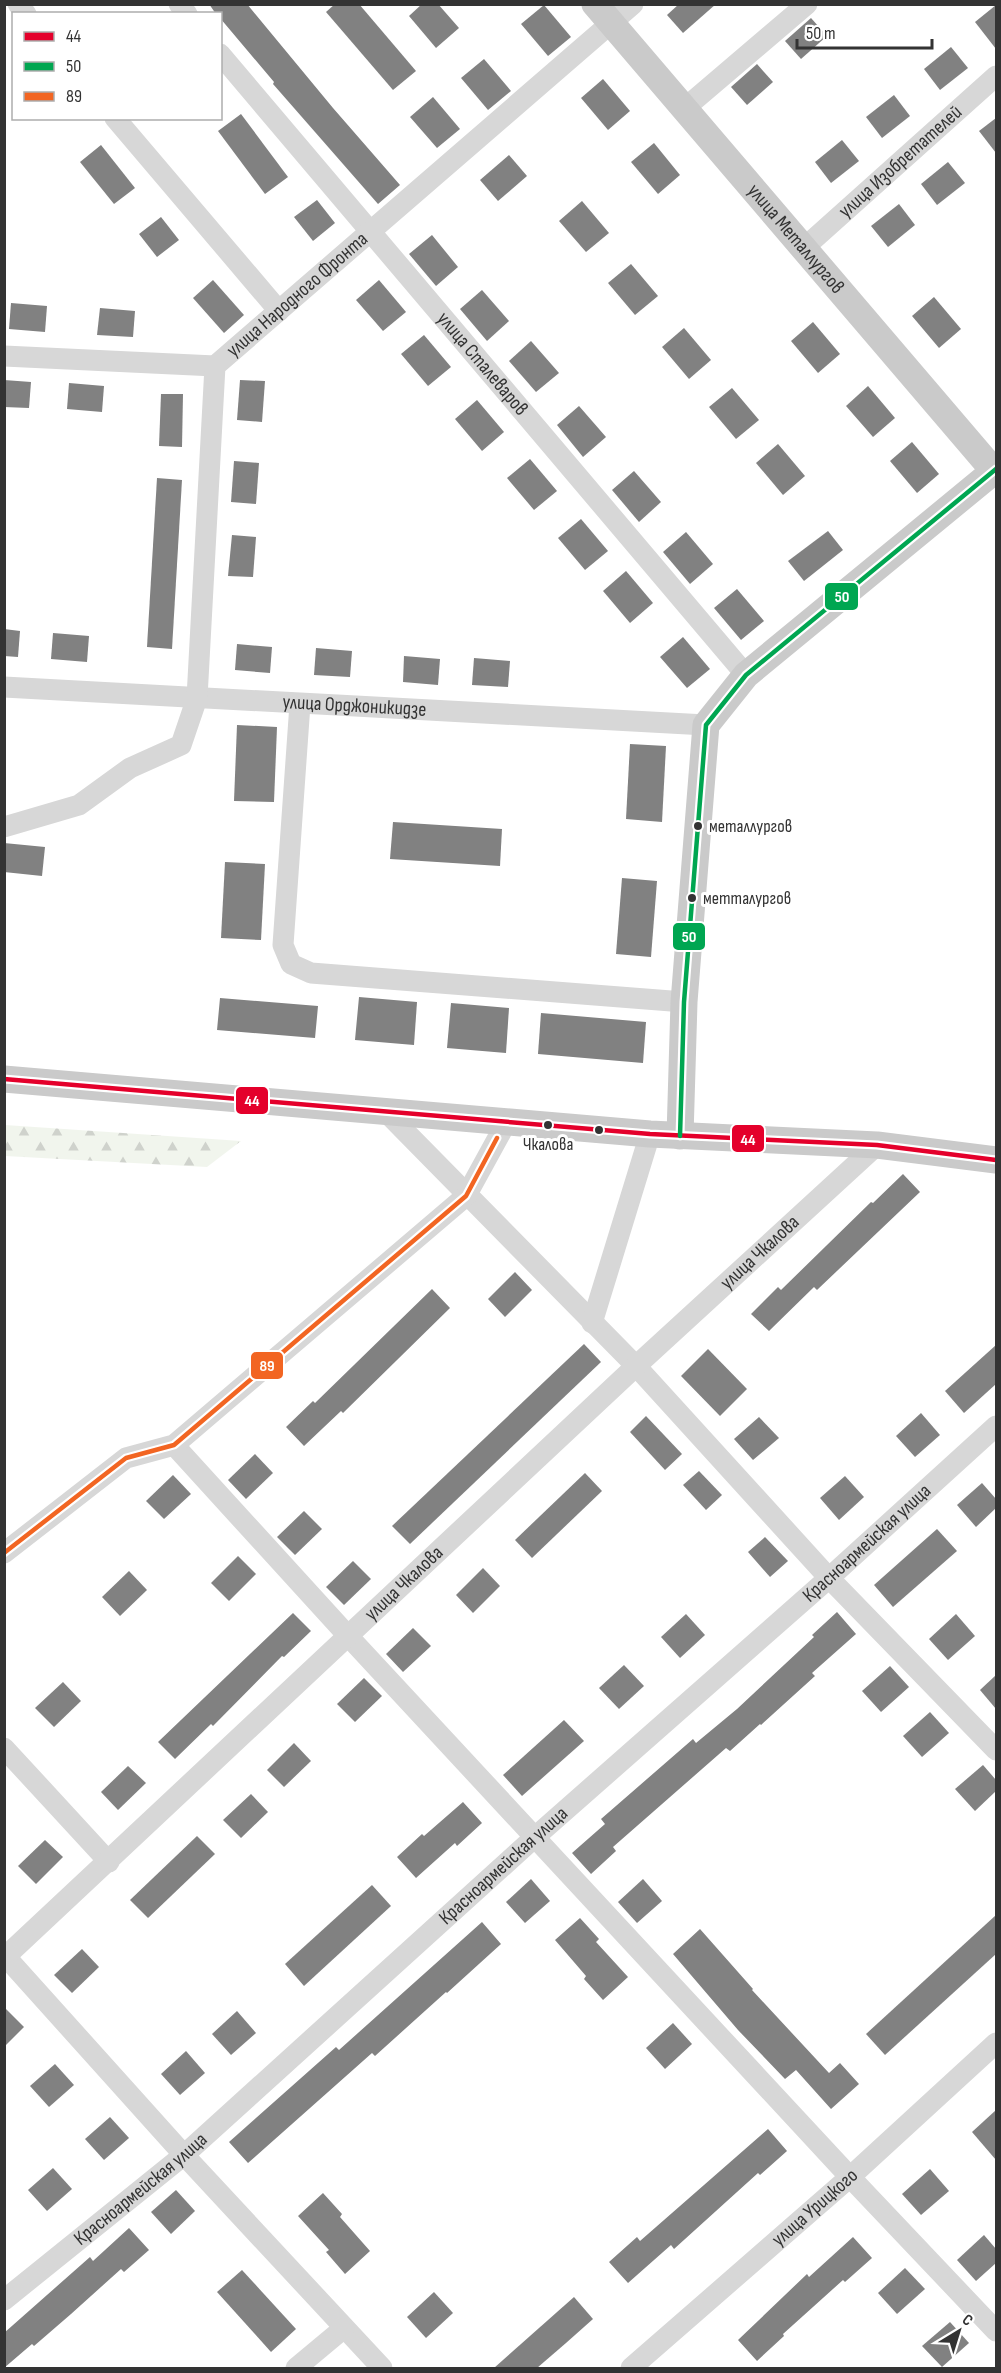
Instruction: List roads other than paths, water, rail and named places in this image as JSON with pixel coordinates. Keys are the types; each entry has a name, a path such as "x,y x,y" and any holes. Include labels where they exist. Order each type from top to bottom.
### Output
{"main road":[{"name":"улица Металлургов","path":"603,14 996,471"},
{"path":"680,1136 684,1002 706,725 746,675 996,471"},
{"path":"4,1079 650,1134 877,1144 996,1160"}],"street":[{"name":"улица Народного Фронта","path":"4,827 79,805 130,768 181,745 197,698 215,366 371,232 603,14 633,4"},
{"path":"685,108 807,4"},
{"name":"улица Сталеваров","path":"222,56 746,675"},
{"name":"улица Изобретателей","path":"805,248 996,76"},
{"path":"117,120 279,311"},
{"path":"4,356 215,366"},
{"name":"улица Орджоникидзе","path":"4,687 706,725"},
{"path":"300,704 283,945 291,964 311,973 684,1002"},
{"path":"385,1111 466,1196 636,1366 829,1578 996,1750"},
{"path":"4,1553 126,1458 174,1445 466,1196 506,1122"},
{"path":"592,1323 650,1134"},
{"name":"улица Чкалова","path":"5,1958 636,1366 877,1144"},
{"name":"Красноармейская улица","path":"4,2300 184,2155 535,1837 996,1428"},
{"path":"174,1445 849,2177 996,2331"},
{"path":"4,1748 109,1862"},
{"path":"5,1958 382,2368"},
{"name":"улица Урицкого","path":"631,2368 849,2177 996,2043"},
{"path":"296,2368 344,2328"}],"place":[{"name":"металлургов","path":"698,826"},
{"name":"метталургов","path":"692,898"},
{"name":"Чкалова","path":"548,1125"}]}
